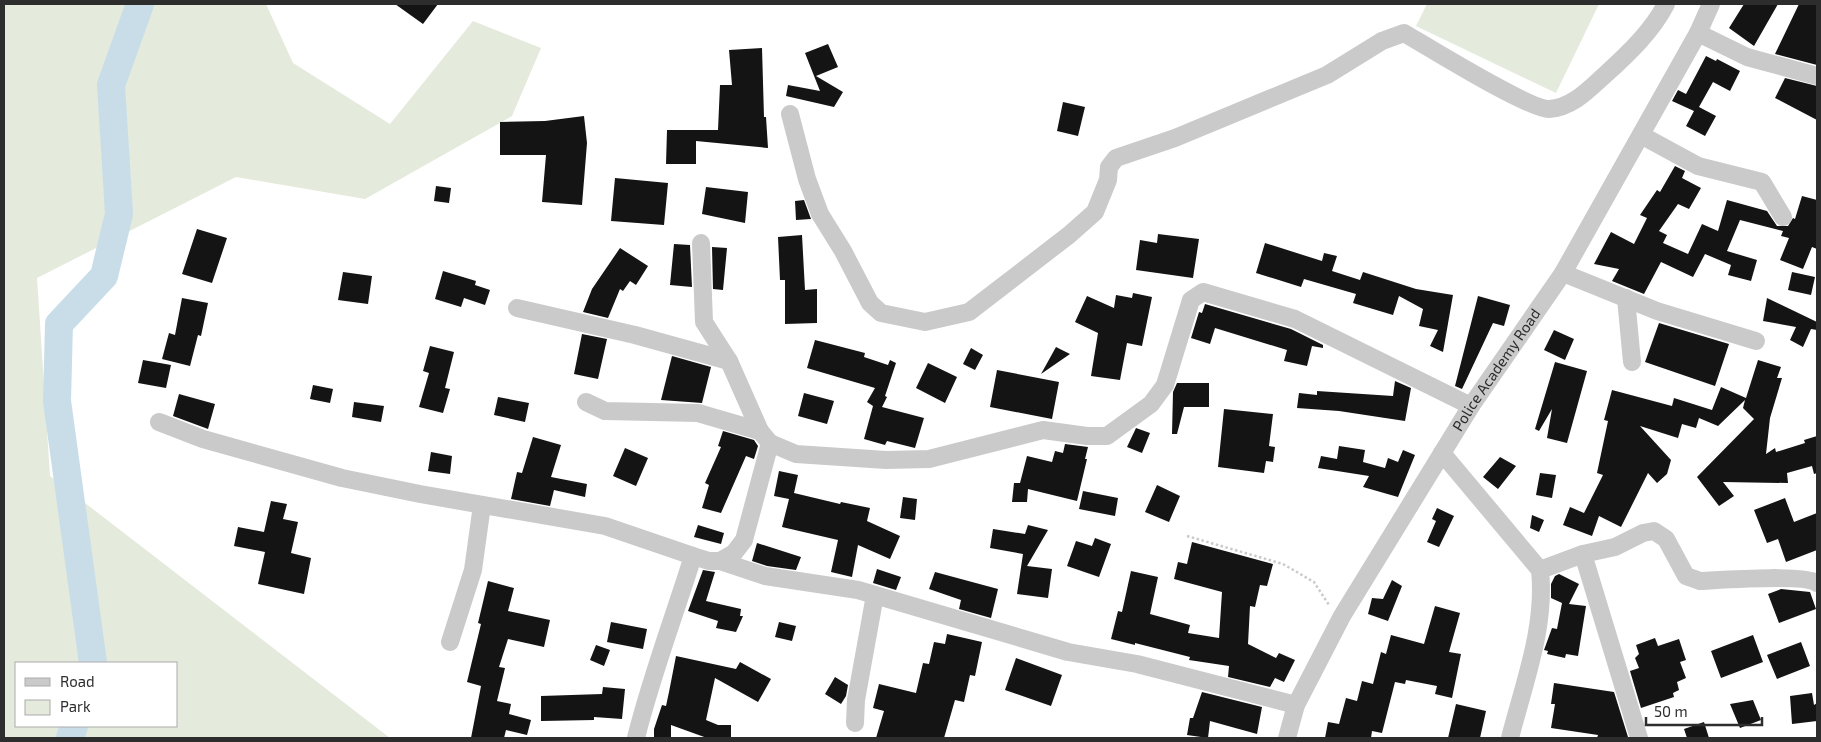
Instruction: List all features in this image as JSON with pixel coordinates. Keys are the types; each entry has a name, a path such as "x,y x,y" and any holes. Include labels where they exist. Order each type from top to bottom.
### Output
{"street":[{"path":"790,114 807,179 820,214 843,251 870,303 881,313 924,322 968,312 1069,235 1095,212 1108,180 1109,167 1116,158 1175,138 1327,75 1382,41 1404,33 1520,99 1549,109 1576,100 1626,56 1658,18 1666,4"},
{"name":"Police Academy Road","path":"1288,738 1296,705 1342,616 1471,406 1563,273 1698,33 1711,4"},
{"path":"1698,33 1747,57 1817,76"},
{"path":"1641,135 1698,166 1762,182 1783,217"},
{"path":"701,243 704,322 729,360 765,437 744,540 734,553 720,562"},
{"path":"1563,273 1658,311 1756,341"},
{"path":"586,402 605,411 698,413 765,437 796,454 886,460 929,459 1043,430 1087,436 1107,436 1151,404 1165,385 1191,300 1203,292 1295,319 1471,406"},
{"path":"1626,298 1632,362"},
{"path":"517,308 635,335 729,360"},
{"path":"159,422 203,439 342,478 605,526 693,556 720,562 764,576 858,590 1068,652 1138,664 1296,705"},
{"path":"1442,453 1540,570 1542,588 1540,624 1510,738"},
{"path":"450,642 473,570 482,505"},
{"path":"1540,570 1583,554 1615,546 1643,533 1654,531 1666,540 1686,576 1700,581 1812,579 1817,583"},
{"path":"1583,554 1639,738"},
{"path":"636,738 648,692 660,664 693,556"},
{"path":"856,723 856,700 875,595"}],"path":[{"path":"1188,536 1283,564 1314,582 1329,606 1342,616"}],"green space":[{"path":"4,4 266,4 293,63 390,124 473,21 541,48 512,116 365,199 236,177 37,278 50,476 390,738 4,738"},
{"path":"1427,4 1599,4 1556,93 1416,26"}],"building":[{"path":"395,4 438,4 423,24"},
{"path":"1744,4 1778,4 1754,46 1729,28"},
{"path":"1799,4 1817,4 1817,65 1775,54"},
{"path":"828,44 838,67 816,76 843,92 834,107 786,96 788,85 820,91 805,53"},
{"path":"762,48 764,117 766,117 768,148 696,141 696,164 666,164 667,130 718,130 720,85 732,85 729,50"},
{"path":"1706,56 1716,61 1717,59 1740,71 1730,91 1713,82 1699,107 1716,116 1705,136 1686,126 1694,111 1672,101 1678,90 1686,94"},
{"path":"1785,78 1817,86 1817,120 1775,98"},
{"path":"1063,102 1085,107 1078,136 1057,131"},
{"path":"584,116 587,143 582,205 542,202 546,155 500,155 500,122 545,121"},
{"path":"1675,166 1685,171 1682,178 1701,188 1689,209 1678,204 1659,231 1667,235 1663,243 1688,254 1702,224 1718,231 1727,200 1767,211 1777,226 1788,226 1793,218 1795,219 1802,196 1817,200 1817,249 1812,247 1803,269 1780,260 1789,238 1781,236 1783,231 1740,220 1727,251 1757,260 1751,281 1728,275 1731,265 1705,254 1693,277 1661,262 1644,294 1612,281 1619,269 1594,264 1611,232 1634,244 1647,218 1640,215 1657,190 1660,192"},
{"path":"615,178 668,183 664,225 611,221"},
{"path":"436,186 451,188 449,203 434,201"},
{"path":"706,187 748,192 745,223 702,214"},
{"path":"804,200 811,219 796,220 795,201"},
{"path":"197,229 227,238 212,283 182,274"},
{"path":"1158,234 1199,239 1193,278 1136,270 1140,240 1157,243"},
{"path":"802,235 805,290 817,289 817,323 785,324 785,280 780,280 778,237"},
{"path":"1265,243 1322,261 1324,253 1337,256 1332,271 1360,280 1363,272 1416,289 1453,295 1443,352 1430,346 1438,330 1419,326 1423,309 1399,296 1393,315 1353,303 1356,294 1304,279 1301,287 1256,273"},
{"path":"674,244 690,245 692,287 670,285"},
{"path":"712,247 727,248 723,290 713,289"},
{"path":"620,248 648,266 636,285 630,281 623,291 620,289 608,318 583,312 592,289"},
{"path":"443,271 476,281 475,285 490,290 485,305 464,298 461,307 435,299"},
{"path":"343,272 372,276 368,304 338,300"},
{"path":"1792,272 1815,277 1811,295 1788,290"},
{"path":"1133,293 1152,297 1142,346 1127,343 1120,380 1091,376 1098,333 1075,322 1087,296 1114,308 1116,295 1132,298"},
{"path":"1478,296 1510,305 1504,326 1493,323 1462,389 1455,386"},
{"path":"182,298 208,303 201,336 198,335 190,366 162,359 169,333 175,335"},
{"path":"1767,298 1817,322 1817,330 1811,329 1803,347 1790,340 1796,327 1763,321"},
{"path":"1205,304 1291,329 1323,345 1323,348 1312,346 1307,366 1284,361 1287,350 1215,328 1210,344 1191,338 1199,312 1202,313"},
{"path":"1659,323 1729,344 1715,386 1645,362"},
{"path":"1554,330 1574,339 1565,360 1544,350"},
{"path":"582,334 607,339 598,379 574,374"},
{"path":"815,340 865,353 864,357 888,365 890,360 896,363 885,396 887,397 882,407 924,418 915,448 887,441 885,445 864,439 873,406 867,402 875,388 807,368"},
{"path":"430,346 454,352 445,388 450,389 443,413 419,407 429,373 423,371"},
{"path":"1056,347 1070,354 1041,374"},
{"path":"971,348 983,355 975,370 963,364"},
{"path":"672,356 711,367 702,403 661,400"},
{"path":"143,360 171,365 166,388 138,383"},
{"path":"1758,360 1781,367 1777,378 1782,378 1770,418 1766,454 1775,448 1776,452 1805,443 1804,440 1817,436 1817,473 1814,474 1812,466 1787,473 1788,483 1723,482 1734,496 1719,506 1697,477 1754,419 1743,408 1745,400 1718,426 1699,418 1696,428 1682,424 1678,438 1640,426 1671,460 1667,474 1657,483 1648,473 1621,527 1599,516 1592,536 1563,525 1570,507 1584,513 1603,475 1597,473 1608,421 1604,420 1612,390 1672,406 1674,398 1712,410 1721,387 1746,398"},
{"path":"1555,362 1587,371 1567,443 1547,438 1552,409 1539,431 1535,429"},
{"path":"928,363 957,377 945,403 916,388"},
{"path":"997,370 1059,382 1052,419 990,407"},
{"path":"1395,381 1411,388 1405,421 1339,411 1297,408 1299,393 1317,395 1317,391 1393,396"},
{"path":"1177,383 1209,383 1209,407 1184,407 1177,434 1172,434 1173,392"},
{"path":"313,385 333,389 330,403 310,399"},
{"path":"804,393 834,401 827,424 798,416"},
{"path":"179,394 215,404 208,429 173,416"},
{"path":"498,397 529,403 525,422 494,415"},
{"path":"354,402 384,406 381,422 352,417"},
{"path":"1224,409 1273,414 1269,446 1275,447 1273,462 1266,461 1264,473 1218,467"},
{"path":"1136,428 1150,433 1142,453 1127,447"},
{"path":"723,431 754,440 758,446 754,459 746,456 721,513 702,508 709,485 705,483 721,447 718,446"},
{"path":"533,437 561,445 551,477 587,484 585,497 554,490 550,506 511,499 517,472 522,473"},
{"path":"1065,444 1088,447 1077,501 1028,489 1027,502 1012,502 1014,483 1020,483 1027,456 1052,462 1055,451 1063,453"},
{"path":"1339,446 1365,450 1363,462 1385,468 1388,458 1398,462 1403,450 1415,455 1398,497 1363,487 1369,476 1318,468 1321,456 1337,459"},
{"path":"625,448 648,458 636,486 613,476"},
{"path":"431,452 452,456 450,474 428,471"},
{"path":"1500,457 1516,466 1498,489 1483,477"},
{"path":"779,471 798,475 794,493 840,504 841,502 870,508 867,521 900,536 890,559 858,545 852,577 831,572 838,540 782,527 789,499 774,496"},
{"path":"1540,473 1556,475 1552,498 1536,495"},
{"path":"1157,485 1180,496 1169,522 1145,512"},
{"path":"1083,491 1118,498 1115,516 1079,509"},
{"path":"903,497 917,499 915,520 900,518"},
{"path":"1785,498 1794,522 1817,513 1817,550 1786,562 1778,539 1767,543 1754,510"},
{"path":"271,501 287,504 283,519 298,522 291,553 311,558 304,594 258,584 265,552 234,546 238,527 264,532"},
{"path":"1437,508 1454,516 1439,547 1427,542 1436,521 1432,519"},
{"path":"1532,515 1544,520 1539,532 1530,528"},
{"path":"698,525 724,533 721,544 694,537"},
{"path":"1028,525 1048,530 1027,566 1052,569 1048,598 1017,594 1023,554 990,548 993,529 1025,534"},
{"path":"1095,538 1111,544 1099,577 1067,566 1076,541 1092,546"},
{"path":"1192,542 1273,564 1267,586 1260,585 1255,607 1250,606 1248,644 1276,658 1279,653 1295,660 1284,682 1275,678 1270,687 1228,677 1229,666 1189,660 1190,657 1111,639 1118,611 1122,612 1131,571 1158,577 1150,614 1190,625 1188,633 1219,638 1222,592 1174,579 1178,562 1187,564"},
{"path":"757,543 801,557 796,570 767,566 752,561"},
{"path":"877,569 901,577 896,590 873,583"},
{"path":"703,570 715,572 706,601 741,609 740,616 743,616 736,632 716,628 718,621 688,611"},
{"path":"935,572 998,589 991,618 959,609 961,600 929,589"},
{"path":"1559,574 1579,584 1569,604 1586,606 1578,656 1566,654 1565,658 1547,654 1548,651 1544,650 1552,628 1557,629 1562,603 1551,598 1551,584 1555,576"},
{"path":"1392,580 1402,586 1388,621 1368,614 1372,598 1383,599"},
{"path":"488,581 514,588 508,611 550,620 544,647 508,639 499,667 505,668 497,701 511,704 509,714 531,720 527,735 506,730 504,738 471,738 481,686 467,682 481,624 478,623"},
{"path":"1781,589 1810,592 1816,609 1779,623 1768,594"},
{"path":"1435,606 1460,613 1449,652 1461,654 1452,698 1435,694 1437,686 1406,680 1405,684 1395,682 1382,733 1372,731 1371,738 1325,738 1328,722 1339,724 1346,698 1357,701 1362,681 1373,684 1381,652 1386,654 1391,635 1424,644"},
{"path":"611,622 647,629 643,649 607,642"},
{"path":"779,622 796,626 792,641 775,637"},
{"path":"947,634 982,642 975,676 970,675 964,702 955,700 944,738 876,738 884,711 873,708 879,684 916,693 923,663 929,664 934,642 945,644"},
{"path":"1753,635 1763,662 1721,678 1711,651"},
{"path":"1655,638 1658,646 1679,639 1686,660 1680,662 1686,678 1677,682 1679,690 1673,693 1674,697 1641,708 1630,671 1639,668 1635,658 1639,654 1636,645"},
{"path":"1801,642 1810,666 1777,679 1767,655"},
{"path":"596,645 610,650 604,666 590,660"},
{"path":"676,656 736,669 740,662 771,679 758,702 715,678 706,720 718,725 731,725 731,738 707,738 671,725 671,738 654,738 654,729 662,705 666,706"},
{"path":"1016,658 1062,675 1051,706 1005,690"},
{"path":"835,677 848,685 846,696 841,704 825,694"},
{"path":"1554,683 1614,692 1628,737 1597,738 1598,735 1551,728 1555,704 1551,704"},
{"path":"603,687 625,689 622,719 594,717 594,720 541,721 541,696 602,694"},
{"path":"1202,692 1262,707 1257,734 1210,721 1208,738 1187,735 1190,718 1193,718"},
{"path":"1812,693 1814,705 1817,703 1817,721 1792,724 1790,696"},
{"path":"1753,700 1761,720 1740,728 1730,704"},
{"path":"1456,704 1486,711 1480,738 1448,738"},
{"path":"1704,722 1709,738 1687,738 1684,729"}],"waterway":[{"path":"93,662 57,401 59,324 104,276 119,214 111,85 140,4"},
{"path":"70,738 74,727"}]}
